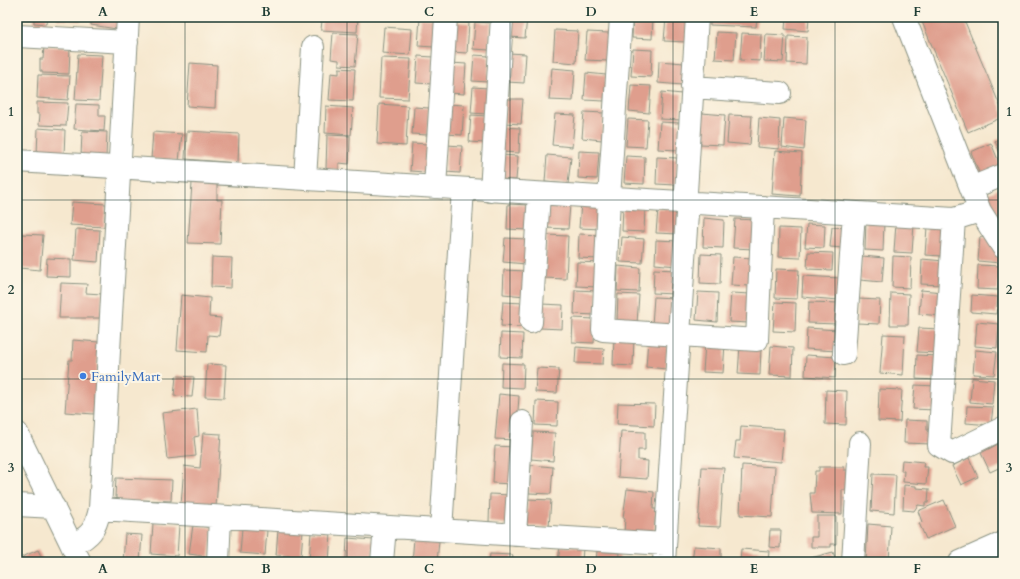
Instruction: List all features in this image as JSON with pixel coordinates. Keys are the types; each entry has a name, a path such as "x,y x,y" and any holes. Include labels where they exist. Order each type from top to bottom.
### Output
{"street":[{"path":"17,433 76,554 94,530 100,509 128,17"},
{"path":"434,187 446,17"},
{"path":"492,191 502,17"},
{"path":"622,17 609,198 603,330 756,340 763,207"},
{"path":"100,509 515,535 665,553 697,17"},
{"path":"904,17 980,211 1003,247"},
{"path":"17,36 127,42"},
{"path":"304,179 313,48"},
{"path":"692,87 780,93"},
{"path":"17,161 954,219 980,211"},
{"path":"971,188 1003,176"},
{"path":"441,530 462,189"},
{"path":"531,322 539,194"},
{"path":"844,354 854,212"},
{"path":"954,219 939,445 952,453 1003,428"},
{"path":"515,535 522,422"},
{"path":"853,562 860,443"},
{"path":"17,505 54,507"},
{"path":"218,562 220,516"},
{"path":"382,562 385,526"},
{"path":"960,562 1003,543"}],"building":[{"path":"34,17 47,17 46,24 34,23"},
{"path":"57,17 81,17 81,21 57,19"},
{"path":"91,17 117,17 117,29 91,25"},
{"path":"320,17 358,17 357,32 321,30 322,20 320,20"},
{"path":"476,17 492,17 492,20 476,19"},
{"path":"510,17 527,17 525,38 509,37"},
{"path":"633,17 653,17 652,39 632,38"},
{"path":"666,17 688,17 687,42 664,41"},
{"path":"710,17 757,17 756,27 710,25"},
{"path":"786,17 809,17 808,31 785,29"},
{"path":"920,17 963,17 1003,113 1003,117 968,132"},
{"path":"420,18 436,19 434,47 418,46"},
{"path":"453,22 469,23 467,53 452,52"},
{"path":"475,22 491,23 489,50 473,49"},
{"path":"384,27 412,29 410,55 382,53"},
{"path":"555,30 578,31 576,63 553,61"},
{"path":"587,32 609,33 608,61 585,60"},
{"path":"717,32 736,33 734,60 715,59"},
{"path":"333,33 358,34 355,66 339,65 339,60 331,59"},
{"path":"742,33 761,34 760,61 740,60"},
{"path":"766,34 785,35 783,62 764,61"},
{"path":"788,36 807,37 806,64 787,63"},
{"path":"44,46 70,48 69,74 42,73 42,71 40,71 40,59 43,59"},
{"path":"633,49 652,50 651,77 631,76"},
{"path":"509,53 526,54 524,83 507,82"},
{"path":"78,54 102,55 99,101 75,100"},
{"path":"474,55 489,56 488,82 472,81"},
{"path":"418,56 433,57 432,84 416,83"},
{"path":"381,58 411,59 408,99 379,98"},
{"path":"659,61 684,63 682,85 658,83"},
{"path":"190,63 217,65 215,108 187,106"},
{"path":"451,63 466,64 464,94 449,93"},
{"path":"339,68 355,69 353,101 329,100 331,73 339,74"},
{"path":"552,68 575,70 573,101 549,100"},
{"path":"586,73 606,75 604,101 584,100"},
{"path":"38,75 70,76 68,100 37,98"},
{"path":"631,85 651,86 649,113 629,111"},
{"path":"473,87 488,88 487,114 471,113"},
{"path":"662,92 682,94 680,120 660,119"},
{"path":"505,99 523,99 521,124 504,123"},
{"path":"37,102 68,103 66,126 39,125 40,114 37,114"},
{"path":"76,104 99,105 99,116 105,116 104,131 74,129"},
{"path":"379,104 408,106 406,146 377,144"},
{"path":"448,104 464,105 462,135 446,134"},
{"path":"326,106 353,108 351,135 325,133"},
{"path":"414,107 429,108 427,135 412,134"},
{"path":"584,112 604,113 602,140 582,138"},
{"path":"702,113 725,115 723,145 700,144"},
{"path":"555,114 575,115 572,147 552,145"},
{"path":"471,115 487,116 485,143 469,142"},
{"path":"729,115 752,116 750,145 727,143"},
{"path":"759,118 780,120 779,149 757,147"},
{"path":"784,118 806,120 804,150 782,147"},
{"path":"628,119 648,120 646,147 626,146"},
{"path":"660,122 680,123 678,150 658,149"},
{"path":"502,127 520,128 519,153 501,152"},
{"path":"38,128 65,130 64,156 37,155"},
{"path":"82,131 107,132 106,158 81,157"},
{"path":"187,131 239,134 238,163 185,159"},
{"path":"153,132 182,134 179,161 151,159"},
{"path":"327,135 350,136 349,164 339,163 339,170 326,169"},
{"path":"1003,137 1003,160 995,141"},
{"path":"412,143 427,144 425,172 410,171"},
{"path":"991,143 1001,167 980,175 971,152"},
{"path":"447,145 462,146 460,173 445,172"},
{"path":"579,151 599,152 597,179 578,178"},
{"path":"775,151 802,153 800,196 772,194"},
{"path":"500,155 518,156 516,180 499,179"},
{"path":"547,155 571,157 568,184 545,182"},
{"path":"626,156 645,157 644,184 624,183"},
{"path":"657,157 677,158 676,185 656,184"},
{"path":"192,183 217,184 217,200 222,200 220,244 188,243"},
{"path":"1003,187 1003,215 995,219 985,195"},
{"path":"72,202 106,204 104,227 70,225"},
{"path":"581,203 603,204 601,229 579,228"},
{"path":"508,204 530,205 528,230 507,229"},
{"path":"548,204 570,205 568,229 546,228"},
{"path":"623,206 645,208 644,232 622,231"},
{"path":"658,209 680,210 679,234 656,233"},
{"path":"704,218 724,220 723,248 703,247"},
{"path":"735,219 755,220 754,249 733,248"},
{"path":"866,221 884,222 883,251 865,250"},
{"path":"896,223 914,224 912,253 894,252"},
{"path":"807,224 825,225 824,248 805,247"},
{"path":"832,227 845,228 844,248 830,247"},
{"path":"927,227 944,227 943,256 925,255"},
{"path":"779,228 801,229 800,258 778,257"},
{"path":"76,229 100,230 98,262 74,260"},
{"path":"21,234 43,235 40,270 19,268"},
{"path":"579,234 601,235 599,259 578,258"},
{"path":"547,235 568,236 566,279 544,278"},
{"path":"622,237 644,239 642,263 620,262"},
{"path":"980,237 991,238 1000,248 1000,263 978,261"},
{"path":"505,238 527,239 526,264 503,262"},
{"path":"656,240 678,241 677,266 655,264"},
{"path":"808,252 833,253 832,270 807,269"},
{"path":"701,254 721,255 720,284 700,283"},
{"path":"862,256 884,258 882,282 860,280"},
{"path":"893,256 911,257 910,288 892,287"},
{"path":"212,257 232,258 231,288 211,287"},
{"path":"733,257 753,258 751,286 731,285"},
{"path":"47,258 71,259 71,277 46,276"},
{"path":"922,259 944,261 942,285 921,284"},
{"path":"577,262 599,263 598,287 576,286"},
{"path":"978,265 1000,266 998,290 977,289"},
{"path":"618,266 640,268 639,292 617,291"},
{"path":"654,269 676,270 674,294 653,293"},
{"path":"776,269 799,270 797,299 775,298"},
{"path":"504,270 526,271 525,296 503,294"},
{"path":"803,276 840,278 839,300 802,297"},
{"path":"61,283 87,284 86,293 102,294 101,318 59,318"},
{"path":"575,290 597,291 596,315 574,314"},
{"path":"921,290 943,292 941,316 919,314"},
{"path":"698,292 718,293 717,322 696,320"},
{"path":"731,293 751,294 749,323 729,322"},
{"path":"891,293 909,294 908,325 890,325"},
{"path":"618,294 639,295 637,323 617,322"},
{"path":"181,295 210,298 209,317 221,318 219,336 208,335 207,352 177,350"},
{"path":"972,295 998,297 996,314 971,312"},
{"path":"654,297 674,298 672,326 652,325"},
{"path":"858,299 880,300 879,324 857,323"},
{"path":"503,302 524,303 523,327 501,326"},
{"path":"775,302 796,303 795,332 773,331"},
{"path":"809,302 839,303 838,324 808,323"},
{"path":"541,304 563,305 562,329 540,328"},
{"path":"573,318 595,319 594,343 572,342"},
{"path":"977,322 999,324 997,348 975,346"},
{"path":"807,328 838,330 836,351 806,349"},
{"path":"919,328 940,329 939,353 917,352"},
{"path":"501,333 523,334 522,358 500,357"},
{"path":"883,334 905,335 903,375 880,373"},
{"path":"614,336 634,337 633,366 613,365"},
{"path":"648,339 668,340 666,369 646,367"},
{"path":"73,340 99,342 94,414 65,412 69,360 72,360"},
{"path":"705,343 725,344 723,373 703,372"},
{"path":"740,345 761,347 760,375 738,374"},
{"path":"771,346 793,348 792,376 769,375"},
{"path":"576,347 604,349 603,364 575,363"},
{"path":"975,350 997,352 994,375 973,374"},
{"path":"806,355 836,357 835,378 805,376"},
{"path":"917,355 939,356 938,380 916,379"},
{"path":"502,363 524,364 523,388 501,387"},
{"path":"207,364 226,365 224,398 205,397"},
{"path":"537,368 559,369 557,393 535,392"},
{"path":"176,376 194,377 192,397 174,396"},
{"path":"972,378 994,380 992,404 970,402"},
{"path":"1001,383 1003,383 1003,402 999,402"},
{"path":"915,385 936,386 935,410 913,409"},
{"path":"879,389 902,390 900,422 878,421"},
{"path":"826,390 847,391 846,425 825,424"},
{"path":"499,394 519,396 516,440 495,439"},
{"path":"536,401 558,402 557,426 535,425"},
{"path":"618,403 655,404 654,426 617,424"},
{"path":"967,406 993,407 991,425 966,423"},
{"path":"197,409 199,436 194,437 196,456 167,459 162,413"},
{"path":"905,420 927,421 927,430 932,430 932,444 904,443"},
{"path":"741,426 784,429 781,462 734,458 736,441 740,441"},
{"path":"621,431 645,432 645,450 638,450 638,460 648,461 647,479 618,477"},
{"path":"533,432 555,433 553,461 531,459"},
{"path":"203,433 221,434 216,507 181,505 184,466 200,468"},
{"path":"998,444 1003,454 1003,466 990,472 981,453"},
{"path":"495,446 515,447 512,484 493,483"},
{"path":"969,458 978,477 961,485 952,466"},
{"path":"902,460 924,462 923,467 928,467 926,484 903,482 904,471 901,471"},
{"path":"531,465 553,467 551,494 529,493"},
{"path":"742,465 775,467 772,517 740,515"},
{"path":"702,467 724,468 720,527 698,526"},
{"path":"819,467 844,467 844,470 847,470 846,490 842,490 842,514 812,513 810,493 814,493 815,471 819,471"},
{"path":"873,474 896,475 894,513 871,511"},
{"path":"116,478 172,480 171,501 141,500 141,504 117,501 117,496 115,496"},
{"path":"904,485 929,489 928,503 925,503 925,506 918,505 914,511 903,510"},
{"path":"627,489 654,492 653,509 656,509 654,535 624,533 625,518 623,518"},
{"path":"490,494 511,495 509,524 489,522"},
{"path":"528,499 551,500 549,527 526,526"},
{"path":"944,500 955,526 926,539 919,523 922,522 918,511"},
{"path":"817,516 836,516 836,544 831,544 831,547 811,547 811,537 817,537"},
{"path":"153,523 179,525 177,556 151,554"},
{"path":"868,524 891,526 889,562 866,562"},
{"path":"193,525 213,528 209,557 189,554"},
{"path":"242,528 267,530 265,555 240,553"},
{"path":"278,530 303,531 301,557 276,555"},
{"path":"770,530 781,530 780,548 769,547"},
{"path":"311,532 331,533 329,562 309,562"},
{"path":"125,534 142,535 140,562 123,562"},
{"path":"347,538 374,540 372,562 346,560"},
{"path":"414,539 439,541 437,562 412,562"},
{"path":"560,546 583,548 582,562 558,562"},
{"path":"694,546 721,548 721,562 692,562"},
{"path":"741,549 769,551 768,562 740,562"},
{"path":"38,550 44,562 25,562 22,557"},
{"path":"597,551 620,553 619,562 596,562"},
{"path":"833,552 836,562 808,562 807,559"},
{"path":"490,554 513,555 512,562 489,562"},
{"path":"239,559 264,560 264,562 239,562"},
{"path":"630,559 656,561 656,562 630,562"},
{"path":"152,560 167,561 167,562 152,562"},
{"path":"450,560 465,561 465,562 450,562"}],"place":[{"name":"FamilyMart","path":"83,376"}]}
